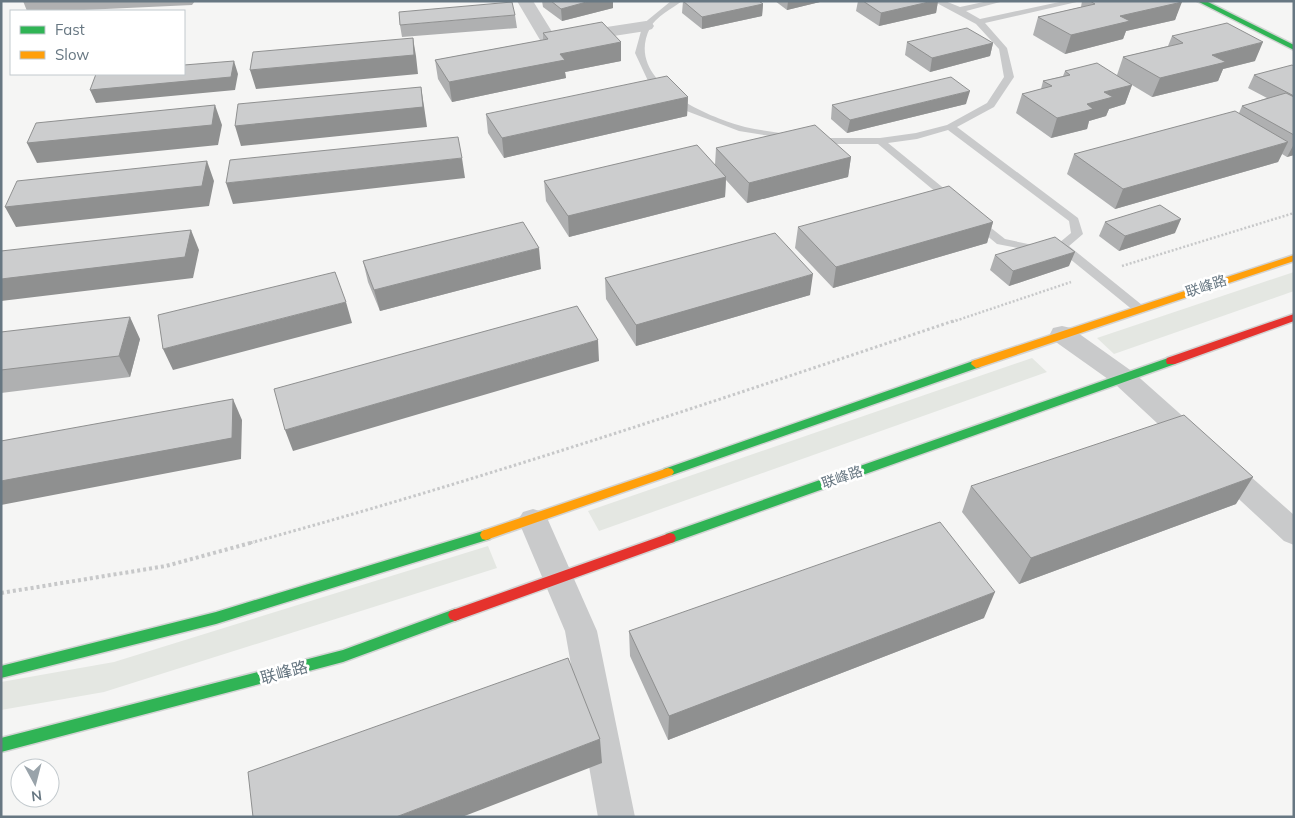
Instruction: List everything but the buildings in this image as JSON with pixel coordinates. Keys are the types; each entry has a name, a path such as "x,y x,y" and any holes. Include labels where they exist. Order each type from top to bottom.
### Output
{"main road":[{"path":"1200,1 1294,48"},
{"name":"联峰路","path":"1,672 216,618 533,520 1062,334 1294,258"},
{"name":"联峰路","path":"1,745 343,656 559,577 1294,317"}],"street":[{"path":"525,1 549,41 646,26"},
{"path":"1062,334 1124,378 1294,533"},
{"path":"533,520 581,631 618,817"}],"lane":[{"path":"678,1 671,4 646,26 639,53 652,81 687,108 742,129 800,139 880,141 917,136 950,127 991,105 1009,77 1003,48 979,22 959,10 938,1"},
{"path":"959,10 1000,1"},
{"path":"979,22 1077,1"},
{"path":"880,141 1001,242 1028,247 1062,246 1077,234 1074,220 950,127"},
{"path":"1062,246 1138,308"}],"path":[{"path":"1,593 166,566 316,526 676,414 1096,274 1294,213"}],"shaded area":[{"path":"1294,272 1294,291 1114,354 1097,338"},
{"path":"1032,358 1047,372 599,531 588,511"},
{"path":"488,546 497,568 104,692 1,710 1,682 114,662"}],"traffic: fast":[{"path":"1200,1 1294,48"},
{"path":"670,538 1171,361"},
{"path":"668,472 976,364"},
{"path":"1,672 216,618 486,535"},
{"path":"1,745 343,656 455,615"}],"traffic: slow":[{"path":"976,364 1294,258"},
{"path":"486,535 668,472"}],"traffic: jam":[{"path":"1171,361 1294,317"},
{"path":"455,615 670,538"}]}
